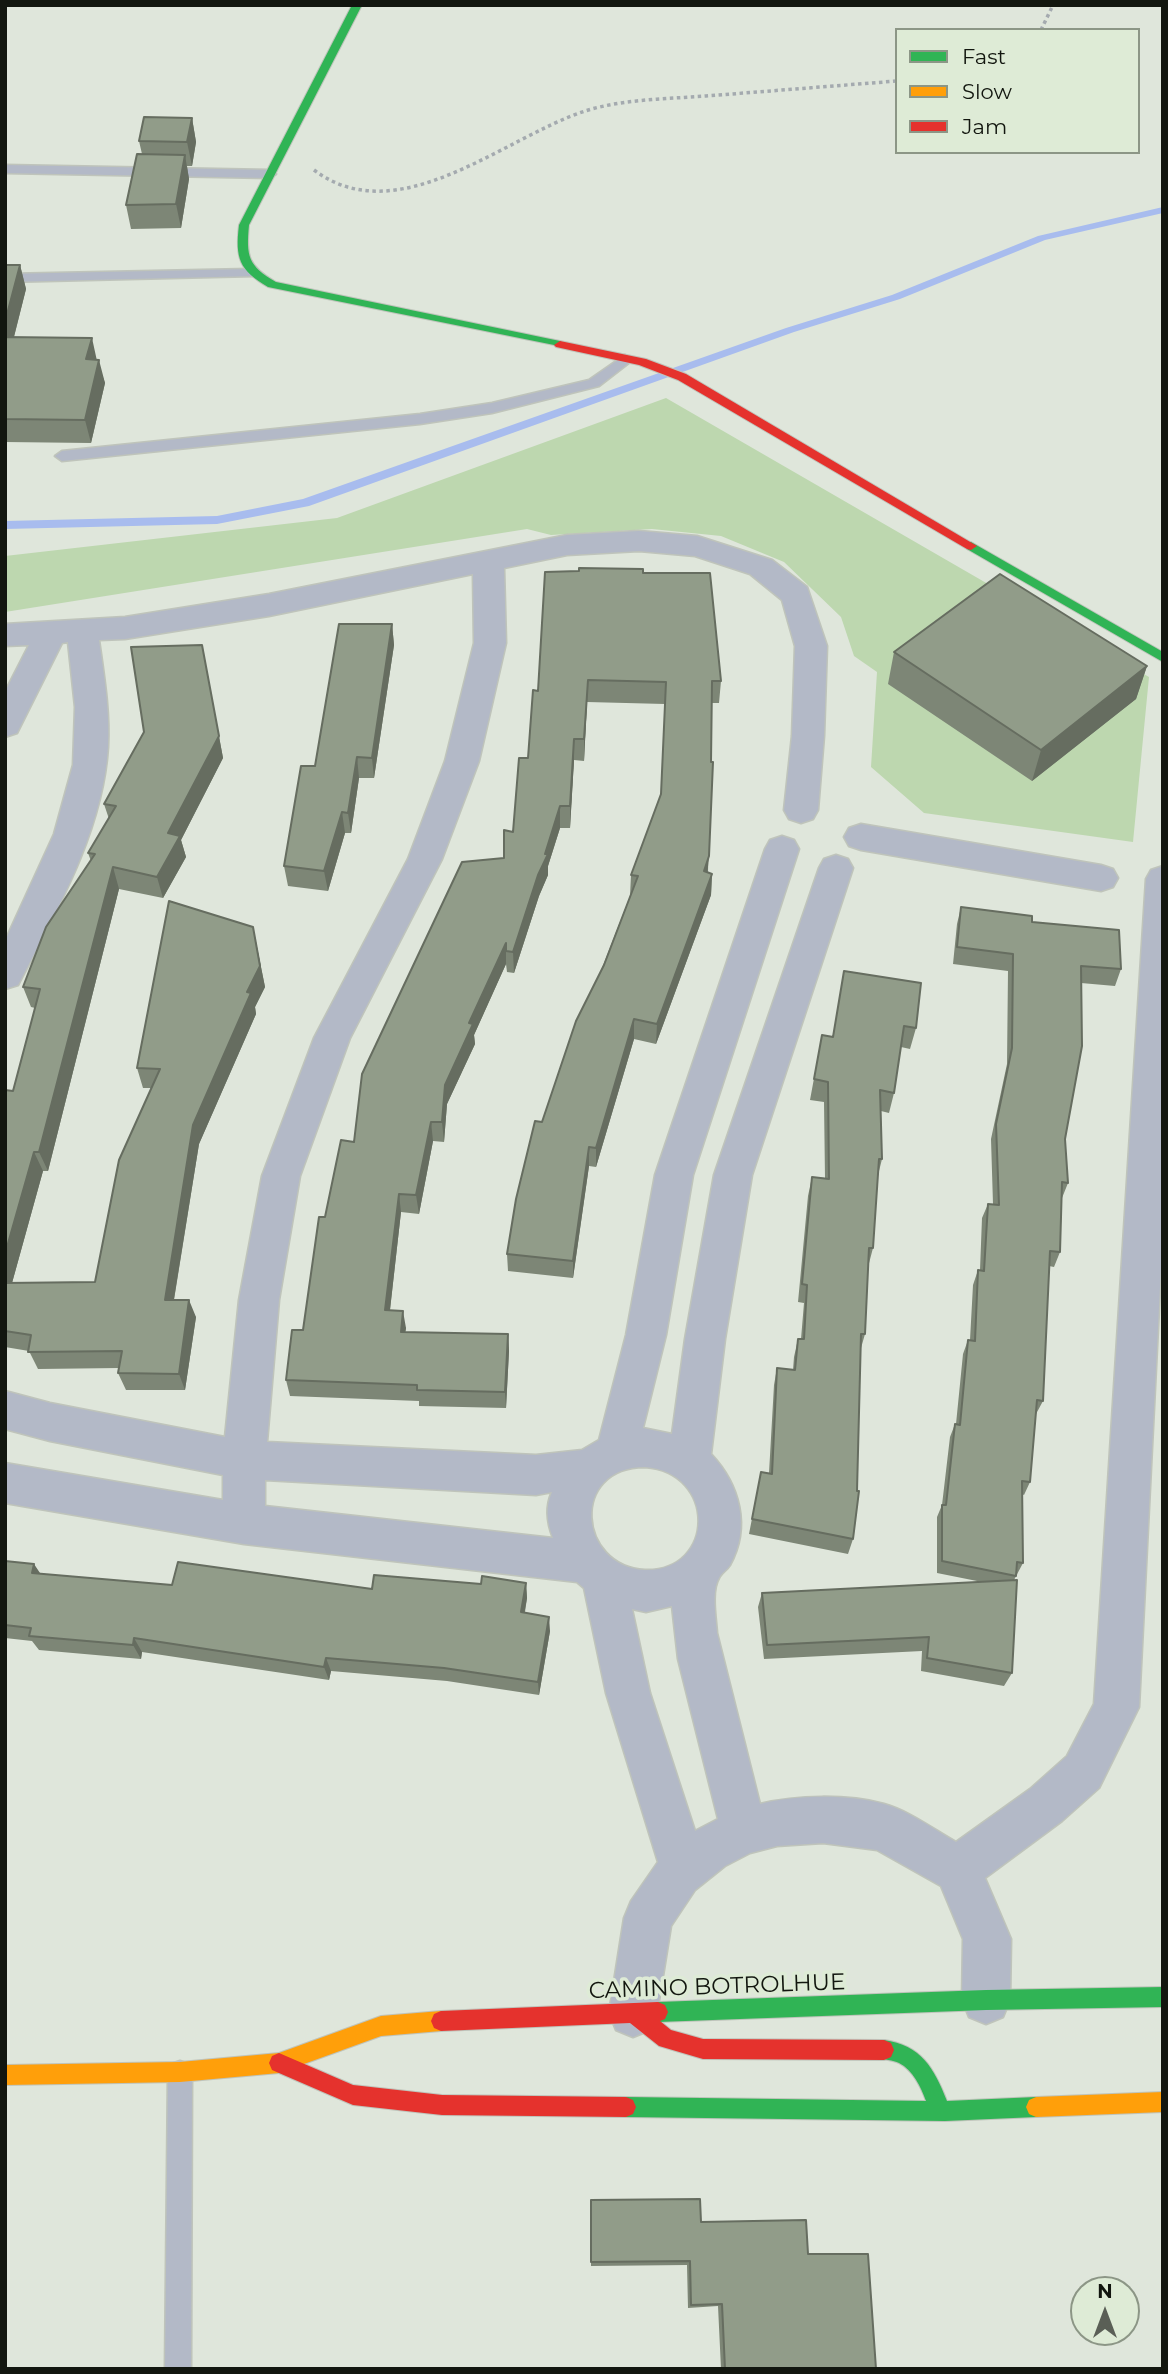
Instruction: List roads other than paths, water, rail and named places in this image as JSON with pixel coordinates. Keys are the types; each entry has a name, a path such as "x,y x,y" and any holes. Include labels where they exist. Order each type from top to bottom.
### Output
{"street":[{"path":"357,5 244,225 240,253 250,274 272,285 625,359 682,377 1163,658"},
{"path":"5,635 125,628 269,605 567,545 639,541 697,545 761,567 796,595 811,646 808,736 833,817 859,850 850,861 836,868 803,866 790,859 782,849 778,837 780,825 789,816 833,817 1101,878"},
{"path":"244,1524 244,1460 259,1300 281,1176 332,1038 425,859 462,761 490,643 488,561"},
{"path":"5,725 66,631"},
{"path":"5,975 53,876 87,783 89,692 66,631"},
{"path":"683,1868 628,1693 594,1570 573,1542 568,1520 571,1497 581,1478 604,1459 646,1335 674,1175 782,849"},
{"path":"690,1461 705,1339 733,1175 836,868"},
{"path":"958,1869 1046,1805 1083,1772 1116,1707 1163,879"},
{"path":"710,1072 762,1087"},
{"path":"5,1410 50,1422 244,1460 536,1475 604,1459 640,1447 666,1450 690,1461 708,1479 718,1501 721,1526 715,1550 698,1570 676,1584 649,1590 625,1587 594,1570 244,1524 5,1483"},
{"path":"698,1570 694,1619 705,1679 744,1831"},
{"path":"940,2111 925,2070 910,2055 889,2050 703,2049 666,2039 634,2013 648,1918 683,1868 708,1849 744,1831 776,1823 823,1820 883,1827 958,1869 987,1939 986,2000"},
{"name":"CAMINO BOTROLHUE","path":"5,2075 180,2072 279,2063 382,2026 461,2019 986,2000 1163,1997"},
{"name":"CAMINO BOTROLHUE","path":"279,2063 354,2095 442,2105 940,2111 1163,2102"}],"lane":[{"path":"5,169 270,174"},
{"path":"5,278 250,274"},
{"path":"62,456 420,419 480,410 594,383 625,359"},
{"path":"178,2369 180,2072"}],"waterway":[{"path":"5,525 217,520 305,503 790,330 896,297 1042,238 1163,210"}]}
